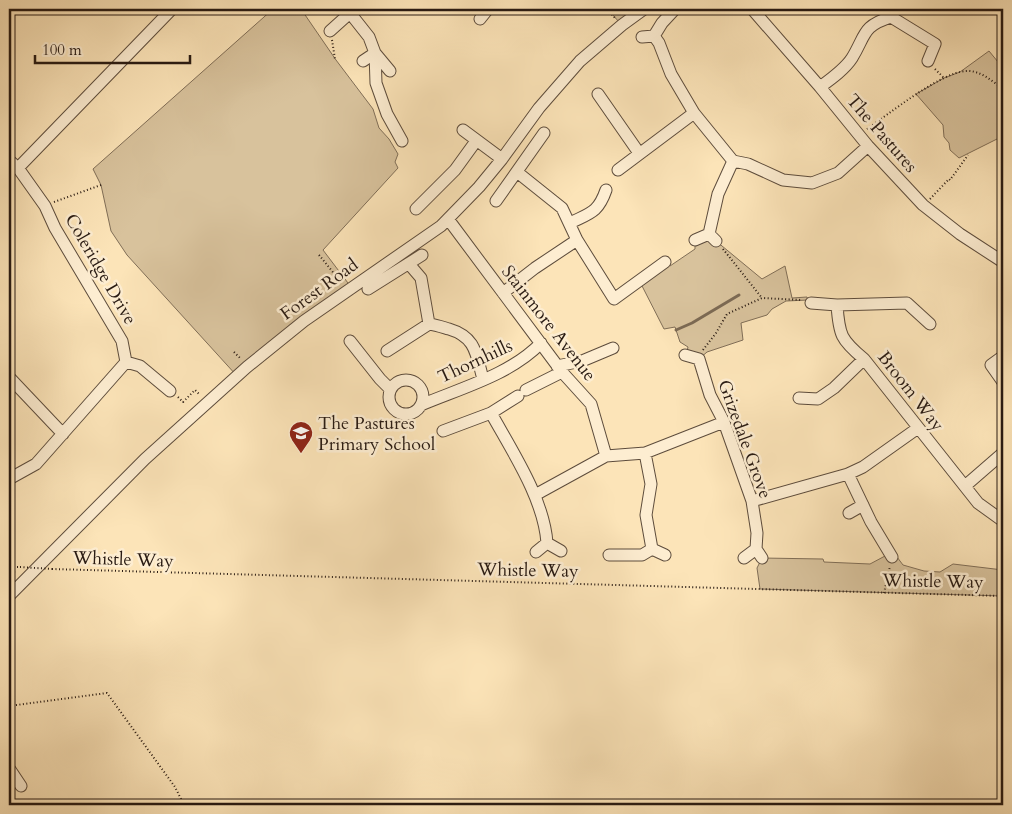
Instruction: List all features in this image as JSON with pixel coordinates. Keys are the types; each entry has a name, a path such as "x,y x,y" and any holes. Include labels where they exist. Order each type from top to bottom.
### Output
{"street":[{"path":"13,164 172,9"},
{"path":"480,19 488,9"},
{"name":"Forest Road","path":"9,596 145,459 247,367 304,321 412,247 448,219 479,187 539,108 580,61 644,9"},
{"path":"675,9 662,23 656,40 671,74 694,113 733,161 748,164 783,180 812,183 838,173 868,146"},
{"name":"The Pastures","path":"752,9 868,146 923,205 960,234 1003,262"},
{"path":"330,31 352,11 369,37 375,53 376,82 387,114 402,140"},
{"path":"820,87 852,59 866,30 892,13 935,44 928,61"},
{"path":"642,37 656,40"},
{"path":"363,61 375,53"},
{"path":"375,53 390,71"},
{"path":"598,94 638,154"},
{"path":"618,170 694,113"},
{"path":"463,130 502,159"},
{"path":"496,201 544,132"},
{"path":"416,208 455,170 476,141"},
{"path":"695,240 712,237 718,194 733,161"},
{"name":"Coleridge Drive","path":"13,164 45,206 55,228 122,341 126,362"},
{"path":"517,172 562,208 577,240 614,299 665,262"},
{"path":"570,223 596,210 601,204 606,190"},
{"name":"Stainmore Avenue","path":"448,219 560,369 590,404 606,456"},
{"path":"503,293 535,268 577,240"},
{"path":"368,289 422,255"},
{"path":"409,264 421,278 429,324"},
{"path":"811,302 837,305 907,303 930,324"},
{"name":"Broom Way","path":"837,305 839,328 849,346 864,359 978,502 1003,521"},
{"path":"387,351 429,324 434,324 463,334 473,345 484,379"},
{"path":"350,341 390,389"},
{"name":"Thornhills","path":"421,405 484,379 522,360 541,343"},
{"path":"443,431 491,413 560,369 613,348"},
{"path":"686,355 703,356"},
{"name":"Grizedale Grove","path":"703,356 710,395 724,422 752,501 759,554 744,558"},
{"path":"1002,357 990,365 1003,382"},
{"path":"799,398 818,400 834,388 864,359"},
{"path":"9,479 36,464 126,362 140,366 170,391"},
{"path":"9,377 63,434"},
{"name":"Thornhills","path":"400,380 414,381 422,392 421,405 411,414 397,412 389,402 390,389 400,380"},
{"path":"491,413 535,495 546,527 547,543"},
{"path":"535,495 606,456 645,453 724,422"},
{"path":"752,501 848,474 863,467 918,428"},
{"path":"965,486 1003,452"},
{"path":"645,453 651,484 646,515 652,549"},
{"path":"848,474 892,557"},
{"path":"849,513 863,505"},
{"path":"547,543 561,551"},
{"path":"536,552 547,543"},
{"path":"652,549 664,555"},
{"path":"609,555 642,555 652,549"},
{"path":"9,768 22,786"}],"path":[{"path":"443,9 448,13 467,9"},
{"path":"330,31 335,59"},
{"path":"928,61 944,78"},
{"path":"860,136 916,94 944,78 967,71 983,74 1003,89"},
{"path":"923,205 948,179 950,180 968,155"},
{"path":"45,206 101,184"},
{"path":"712,237 762,298"},
{"path":"319,255 347,290"},
{"path":"703,356 704,346 716,334 727,314 762,298 800,299 811,302"},
{"path":"170,391 183,402 195,390 208,403"},
{"path":"884,592 892,557"},
{"name":"Whistle Way","path":"9,567 1003,596"},
{"path":"9,706 107,693 175,787 184,805"}],"shaded area":[{"path":"273,9 301,9 373,109 379,128 389,139 398,154 395,162 398,168 323,250 351,287 237,376 127,255 111,231 101,185 93,169"},
{"path":"607,9 644,9 622,25"},
{"path":"989,51 1003,68 1003,136 959,158 950,150 949,143 944,137 943,125 916,94 944,78 960,72"},
{"path":"695,240 716,241 762,279 785,266 792,298 807,297 808,300 786,301 772,309 767,315 741,323 743,340 707,352 699,359 686,355 688,347 680,342 675,327 664,329 640,282 665,262 670,266 695,249"},
{"path":"885,556 897,557 903,565 924,571 940,572 953,564 1003,570 1003,596 760,589 757,568 762,558 823,559 824,562 870,564"}],"waterway":[{"path":"676,330 692,323 739,295"}],"place":[{"name":"The Pastures Primary School","path":"301,454"}]}
